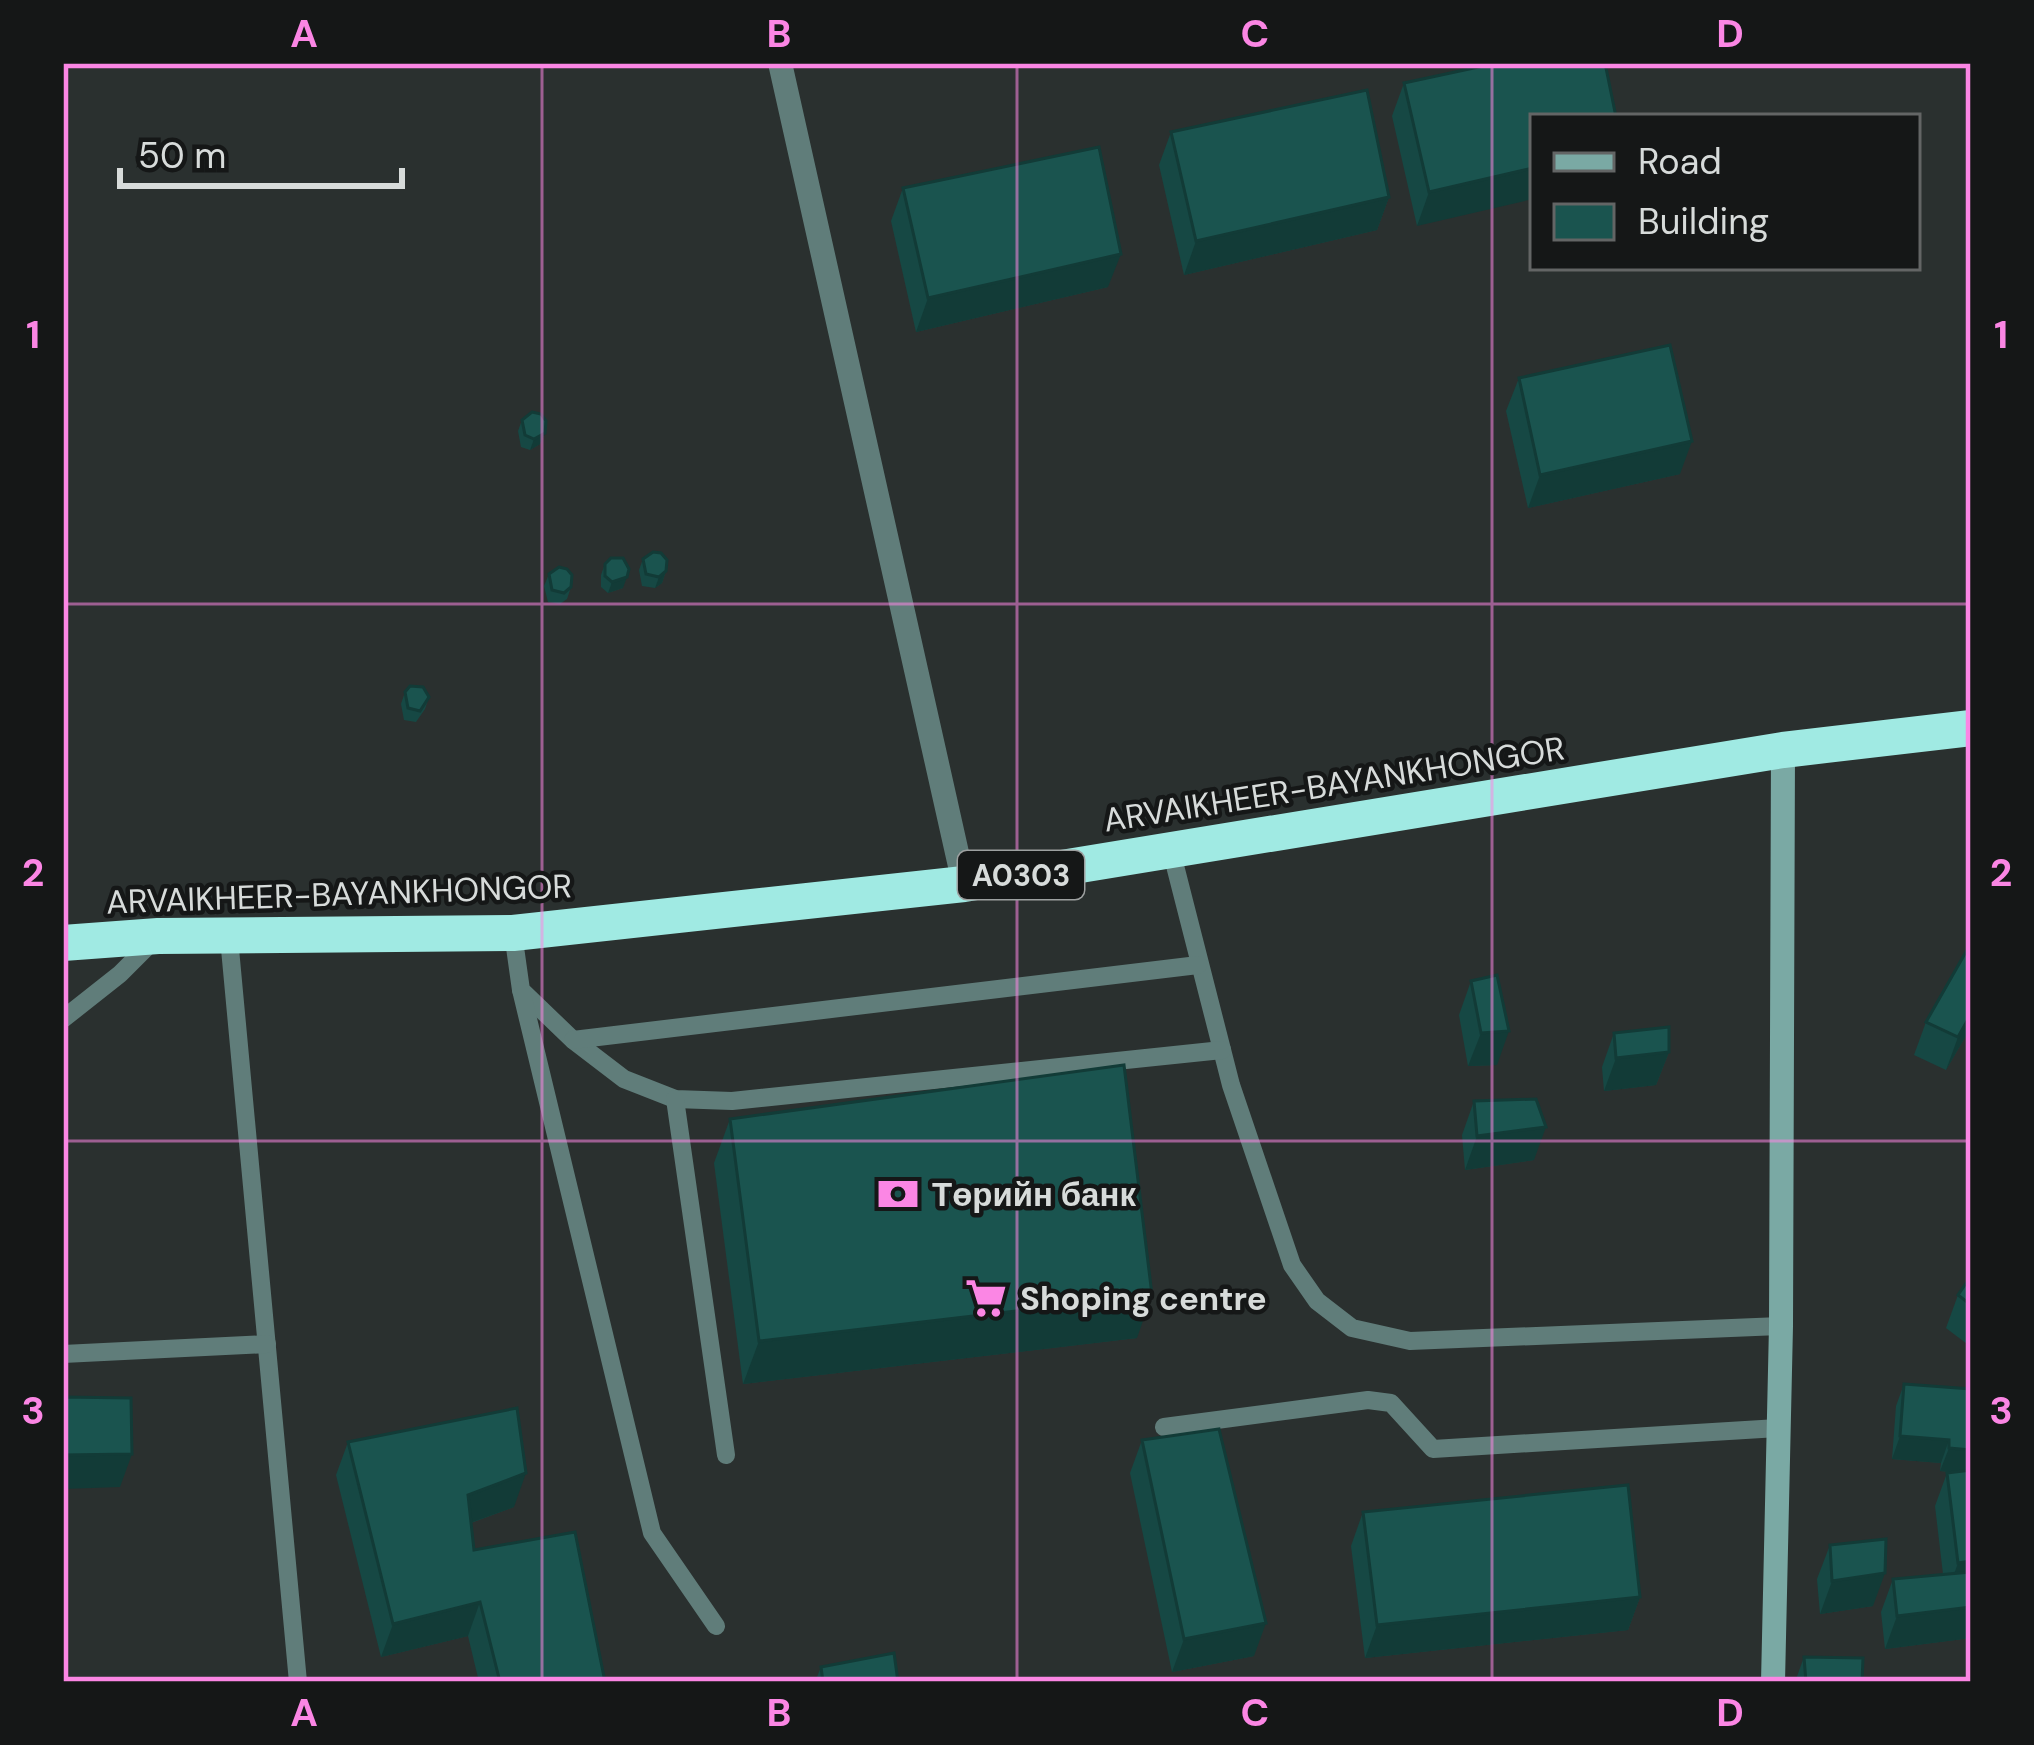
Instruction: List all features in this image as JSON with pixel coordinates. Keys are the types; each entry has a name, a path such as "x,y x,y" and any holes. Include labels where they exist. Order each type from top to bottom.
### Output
{"highway":[{"name":"ARVAIKHEER-BAYANKHONGOR","path":"63,943 158,936 513,933 964,884 1783,751 1971,728"}],"street":[{"path":"780,63 964,884"},
{"path":"1773,1682 1781,1326 1783,751"}],"lane":[{"path":"1171,850 1222,1050 1292,1265 1317,1301 1352,1328 1410,1341 1781,1326"},
{"path":"513,933 521,990 652,1533 716,1626"},
{"path":"63,1019 120,974 158,936"},
{"path":"229,938 298,1682"},
{"path":"573,1040 1198,965"},
{"path":"521,990 573,1040 624,1079 675,1099 732,1101 1222,1050"},
{"path":"675,1099 726,1455"},
{"path":"63,1354 267,1344"},
{"path":"1164,1427 1369,1400 1390,1403 1433,1449 1778,1428"}],"building":[{"path":"1497,63 1605,63 1615,114 1530,114 1530,169 1429,192 1404,83"},
{"path":"1367,90 1389,197 1196,241 1171,132"},
{"path":"1099,147 1121,254 928,298 903,188"},
{"path":"1670,345 1692,441 1540,475 1519,378"},
{"path":"532,412 546,421 545,433 534,439 525,435 522,420"},
{"path":"653,552 667,560 666,571 659,577 646,574 643,559"},
{"path":"611,558 623,558 629,569 627,577 612,582 605,576 605,564"},
{"path":"559,567 572,575 571,587 564,593 552,590 549,574"},
{"path":"410,686 423,687 429,697 420,711 408,708 405,692"},
{"path":"1971,943 1971,1014 1958,1037 1926,1022"},
{"path":"1497,975 1509,1031 1481,1033 1471,981"},
{"path":"1669,1027 1669,1052 1616,1058 1614,1033"},
{"path":"1124,1065 1152,1295 759,1341 730,1119"},
{"path":"1536,1099 1546,1127 1477,1136 1474,1101"},
{"path":"1971,1276 1971,1305 1958,1295"},
{"path":"1904,1384 1971,1389 1971,1450 1949,1448 1949,1440 1900,1436"},
{"path":"63,1397 131,1398 132,1454 63,1455"},
{"path":"517,1408 526,1473 468,1495 474,1550 575,1532 605,1682 500,1682 480,1602 393,1624 348,1442"},
{"path":"1219,1429 1266,1623 1184,1639 1142,1440"},
{"path":"1971,1470 1971,1561 1958,1563 1947,1473"},
{"path":"1628,1485 1640,1597 1377,1625 1363,1512"},
{"path":"1886,1539 1885,1573 1832,1581 1830,1545"},
{"path":"1971,1572 1971,1607 1897,1616 1893,1579"},
{"path":"894,1653 898,1682 823,1682 821,1667"},
{"path":"1804,1657 1863,1658 1862,1682 1806,1682"}],"place":[{"name":"Төрийн банк","path":"898,1194"},
{"name":"Shoping centre","path":"986,1298"}]}
